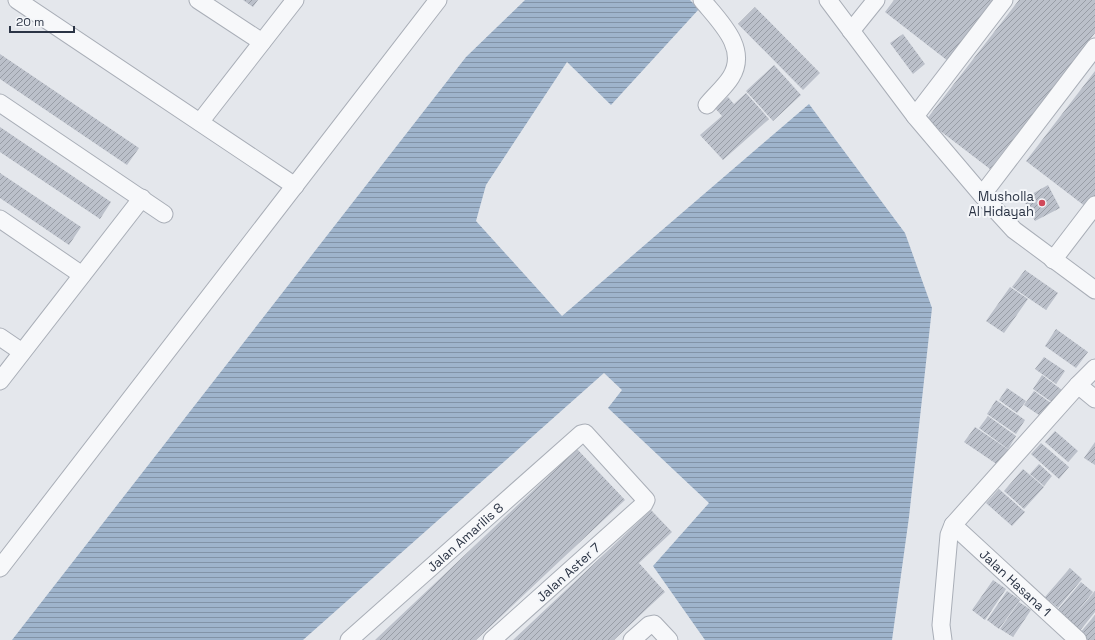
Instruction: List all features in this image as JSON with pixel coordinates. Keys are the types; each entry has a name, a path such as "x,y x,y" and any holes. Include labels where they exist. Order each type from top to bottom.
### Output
{"street":[{"path":"17,0 295,186"},
{"path":"198,0 262,42"},
{"path":"200,122 295,0"},
{"path":"0,568 438,0"},
{"path":"702,0 728,32 735,47 737,62 731,77 706,104"},
{"path":"828,0 915,116 982,195 1014,230 1095,290"},
{"path":"852,31 876,0"},
{"path":"915,116 1004,0"},
{"path":"982,195 1095,46"},
{"path":"0,103 164,214"},
{"path":"0,381 142,198"},
{"path":"1053,260 1095,205"},
{"path":"0,219 82,275"},
{"path":"0,337 22,352"},
{"path":"942,640 941,625 949,543 953,525 1078,385 1095,368"},
{"path":"1078,385 1095,399"},
{"name":"Jalan Aster 7","path":"492,640 644,504 646,500 588,435 581,434"},
{"name":"Jalan Amarilis 8","path":"349,640 581,434"},
{"name":"Jalan Hasana 1","path":"953,525 1078,640"},
{"path":"632,640 650,625 654,624 669,640"}],"water":[{"path":"525,0 690,0 699,9 611,105 567,62 486,185 476,221 562,316 809,104 905,233 932,308 909,517 892,640 705,640 653,566 709,503 608,408 622,390 604,373 303,640 12,640 466,57"}],"building":[{"path":"243,0 258,0 253,7"},
{"path":"894,0 995,0 948,61 885,12"},
{"path":"1019,0 1095,0 1095,33 990,169 926,120"},
{"path":"755,7 820,73 803,90 738,24"},
{"path":"903,34 925,64 913,74 890,43"},
{"path":"0,54 139,148 127,165 0,79"},
{"path":"774,65 801,95 773,121 746,91"},
{"path":"1095,71 1095,203 1090,210 1026,161"},
{"path":"746,93 769,119 723,160 700,135 722,116 715,108 728,97 734,104"},
{"path":"0,127 111,202 100,219 0,152"},
{"path":"0,173 81,227 69,245 0,198"},
{"name":"Musholla Al Hidayah","path":"1048,185 1060,208 1035,221 1023,199"},
{"path":"1025,270 1058,293 1046,310 1012,287"},
{"path":"1010,287 1028,299 1004,333 986,321"},
{"path":"1056,329 1088,352 1076,368 1045,346"},
{"path":"1044,357 1065,371 1056,384 1035,369"},
{"path":"1042,375 1062,390 1053,403 1033,389"},
{"path":"1007,388 1026,401 1017,413 999,400"},
{"path":"1034,391 1051,403 1042,417 1024,405"},
{"path":"996,400 1025,420 1016,434 987,414"},
{"path":"988,416 1016,436 1008,449 979,428"},
{"path":"975,427 1009,450 998,465 964,442"},
{"path":"1055,431 1078,451 1068,462 1045,442"},
{"path":"1095,442 1095,465 1084,458"},
{"path":"1041,443 1069,467 1059,479 1031,454"},
{"path":"577,449 625,500 476,640 375,640"},
{"path":"1039,464 1052,476 1044,486 1030,474"},
{"path":"1023,469 1044,487 1024,509 1004,491"},
{"path":"999,489 1025,512 1012,526 986,503"},
{"path":"651,510 672,532 639,563 665,592 614,640 513,640"},
{"path":"1070,568 1082,579 1058,608 1045,597"},
{"path":"993,580 1006,589 985,620 972,610"},
{"path":"1081,582 1093,592 1072,618 1095,591 1095,612 1078,633 1056,612"},
{"path":"1007,591 1020,600 999,629 987,620"},
{"path":"1019,602 1031,610 1013,637 1000,629"},
{"path":"1095,615 1095,640 1086,640 1079,634"}],"place":[{"name":"Musholla Al Hidayah","path":"1042,203"}]}
